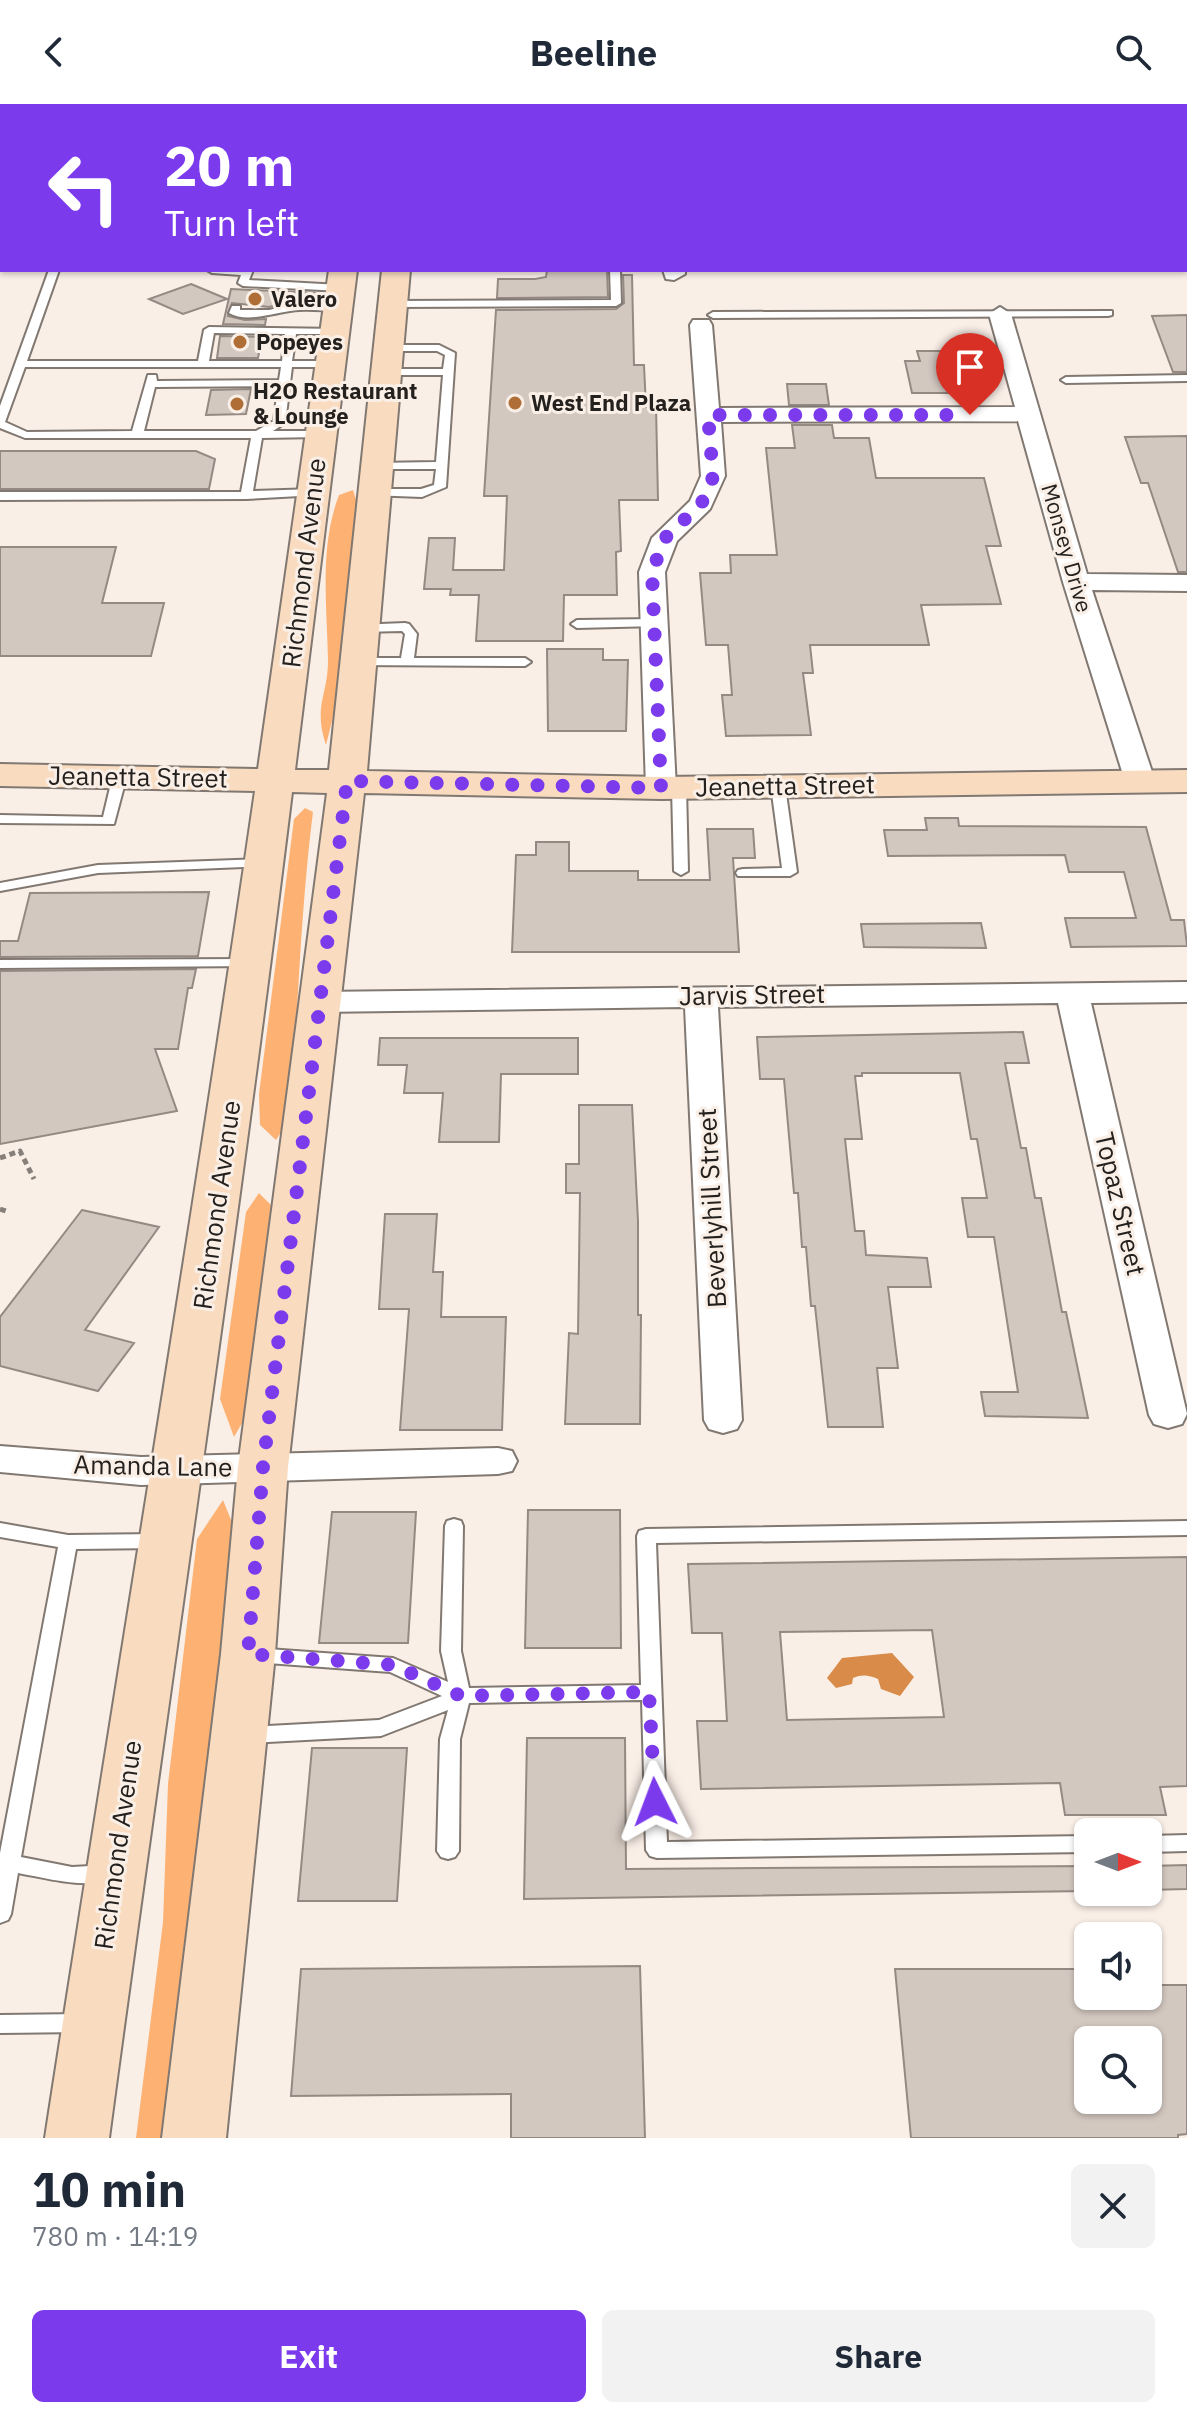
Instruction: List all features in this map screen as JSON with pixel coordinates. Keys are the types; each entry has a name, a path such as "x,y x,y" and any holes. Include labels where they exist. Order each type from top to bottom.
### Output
{"main road":[{"path":"194,2138 248,1654 263,1467 347,781 396,272"},
{"name":"Richmond Avenue","path":"77,2138 114,1873 177,1470 230,963 266,863 339,299"},
{"name":"Jeanetta Street","path":"0,775 670,788 1187,781"}],"street":[{"name":"Monsey Drive","path":"1000,314 1076,582 1140,781"},
{"path":"670,788 652,572 665,538 701,504 713,476 708,415 707,320"},
{"path":"708,415 1028,414"},
{"path":"1076,582 1187,583"},
{"name":"Topaz Street","path":"1072,992 1168,1415"},
{"name":"Jarvis Street","path":"318,1002 1187,992"},
{"name":"Beverlyhill Street","path":"701,996 723,1420"},
{"name":"Amanda Lane","path":"0,1459 141,1471 498,1461"}],"lane":[{"path":"53,272 0,423 25,435 321,434"},
{"path":"220,272 262,286 302,286 339,299"},
{"path":"393,304 616,303 615,272"},
{"path":"297,307 302,286"},
{"path":"236,308 234,313 339,299"},
{"path":"203,363 209,330 291,330 339,299"},
{"path":"707,320 1108,313"},
{"path":"257,435 279,423 291,330"},
{"path":"374,479 434,490 440,487 447,349 385,360"},
{"path":"385,360 448,372"},
{"path":"137,435 156,363"},
{"path":"22,364 330,364"},
{"path":"1066,380 1187,378"},
{"path":"150,384 284,383"},
{"path":"246,495 257,435"},
{"path":"374,479 442,465"},
{"path":"0,496 314,493"},
{"path":"577,624 654,623"},
{"path":"360,628 405,627 411,634 407,661"},
{"path":"357,662 525,662"},
{"path":"0,819 109,821 120,775"},
{"path":"743,873 790,872 778,786"},
{"path":"670,788 681,871"},
{"path":"0,887 98,869 266,863"},
{"path":"0,964 230,963"},
{"path":"448,1851 450,1739 461,1696 451,1651 454,1526"},
{"path":"1074,1844 657,1850 649,1692 646,1536 1187,1528"},
{"path":"0,1530 68,1542 166,1542"},
{"path":"0,1914 5,1861 68,1542"},
{"path":"248,1654 393,1665 461,1696"},
{"path":"237,1735 381,1728 461,1696 649,1692"},
{"path":"1162,1844 1187,1843"},
{"path":"5,1861 72,1875 114,1873"},
{"path":"0,2024 93,2023"}],"path":[{"path":"0,1158 20,1151 34,1179"}],"shaded area":[{"path":"353,490 359,509 344,673 326,745 321,710 328,660 326,556 339,495"},
{"path":"305,808 313,812 290,1118 276,1140 260,1125 259,1094 294,819"},
{"path":"259,1193 272,1206 258,1395 234,1437 220,1399 246,1212"},
{"path":"223,1500 242,1547 173,2138 136,2138 163,1922 168,1784 197,1539"},
{"path":"892,1653 914,1677 900,1696 881,1689 878,1679 872,1677 856,1677 852,1684 836,1688 827,1678 842,1658"}],"building":[{"path":"547,272 607,272 608,297 497,298 498,279 546,277"},
{"path":"623,275 632,275 634,365 644,365 646,407 656,406 658,500 619,500 621,551 616,552 617,595 564,595 563,641 476,641 479,595 450,595 451,589 424,589 429,538 455,538 453,570 504,570 507,496 484,496 496,310 616,309 624,303"},
{"path":"191,284 227,299 183,314 149,299"},
{"name":"Valero","path":"231,289 318,293 319,298 307,301 298,293 290,302 269,307 232,303 228,316 245,320 266,319 265,325 223,324"},
{"path":"1187,315 1187,372 1173,372 1152,316"},
{"path":"220,336 262,337 258,358 217,358"},
{"path":"917,351 949,351 959,393 912,393 905,361 920,361"},
{"path":"787,384 826,384 829,405 789,405"},
{"name":"H2O Restaurant & Lounge","path":"251,389 246,414 206,415 211,390"},
{"path":"792,425 832,425 834,438 869,438 876,478 984,478 1001,546 986,546 1001,604 921,605 929,645 810,645 813,673 803,673 811,735 726,736 722,695 732,695 728,645 706,645 700,573 731,573 730,555 777,555 766,448 795,448"},
{"path":"1187,436 1187,572 1178,572 1148,483 1141,483 1125,437"},
{"path":"0,451 196,451 215,459 209,489 0,489"},
{"path":"0,547 116,547 102,603 164,603 151,656 0,656"},
{"path":"547,649 603,649 603,660 628,660 626,731 548,731"},
{"path":"925,818 958,818 959,826 1146,827 1171,920 1184,920 1187,946 1071,947 1065,918 1136,918 1124,872 1069,872 1065,855 888,856 884,830 927,830"},
{"path":"707,829 753,829 755,858 733,858 739,952 512,952 516,855 536,855 536,842 569,842 569,871 638,871 638,880 710,880"},
{"path":"209,892 198,956 0,957 0,941 18,941 30,893"},
{"path":"981,923 986,948 864,947 861,924"},
{"path":"196,969 192,988 188,988 178,1049 155,1049 177,1111 0,1144 0,971"},
{"path":"1023,1032 1029,1063 1005,1063 1021,1148 1026,1148 1035,1198 1041,1198 1062,1312 1066,1312 1088,1418 985,1416 981,1392 1018,1392 994,1237 968,1237 962,1198 987,1198 977,1139 971,1139 960,1073 862,1073 862,1076 855,1076 862,1139 845,1139 855,1231 864,1231 866,1255 927,1258 931,1287 888,1287 898,1368 877,1368 883,1427 828,1427 815,1306 811,1306 806,1247 802,1247 798,1193 794,1193 784,1079 760,1079 757,1037"},
{"path":"380,1038 578,1038 578,1074 501,1074 499,1142 439,1142 443,1093 404,1093 407,1065 378,1065"},
{"path":"579,1105 632,1105 638,1221 638,1315 641,1315 640,1424 565,1424 569,1333 578,1334 580,1193 566,1193 566,1164 579,1164"},
{"path":"82,1210 159,1227 85,1330 134,1343 98,1391 0,1366 0,1317"},
{"path":"385,1214 437,1214 433,1272 443,1272 441,1317 506,1317 502,1430 400,1430 409,1309 379,1309"},
{"path":"528,1510 620,1510 621,1648 525,1648"},
{"path":"332,1512 416,1512 408,1643 319,1643"},
{"path":"1187,1557 1187,1786 1160,1787 1166,1815 1065,1815 1060,1783 701,1789 697,1721 727,1721 722,1633 692,1633 688,1564","holes":["932,1630 944,1717 787,1720 780,1632"]},
{"path":"527,1738 625,1738 626,1869 1074,1866 1074,1891 524,1899"},
{"path":"312,1748 407,1748 397,1901 298,1901"},
{"path":"1187,1865 1187,1889 1162,1890 1162,1866"},
{"path":"640,1966 645,2138 511,2138 511,2094 291,2096 301,1969"},
{"path":"895,1969 1074,1969 1074,2010 1162,2010 1162,1985 1187,1985 1187,2134 1178,2135 1178,2138 911,2138"}],"place":[{"name":"Valero","path":"255,299"},
{"name":"Popeyes","path":"240,342"},
{"name":"West End Plaza","path":"515,403"},
{"name":"H2O Restaurant & Lounge","path":"237,404"}],"route":[{"path":"655,1802 649,1692 461,1696 393,1665 248,1654 263,1467 347,781 661,788 652,572 665,538 701,504 710,488 713,476 708,415 970,415"}]}
